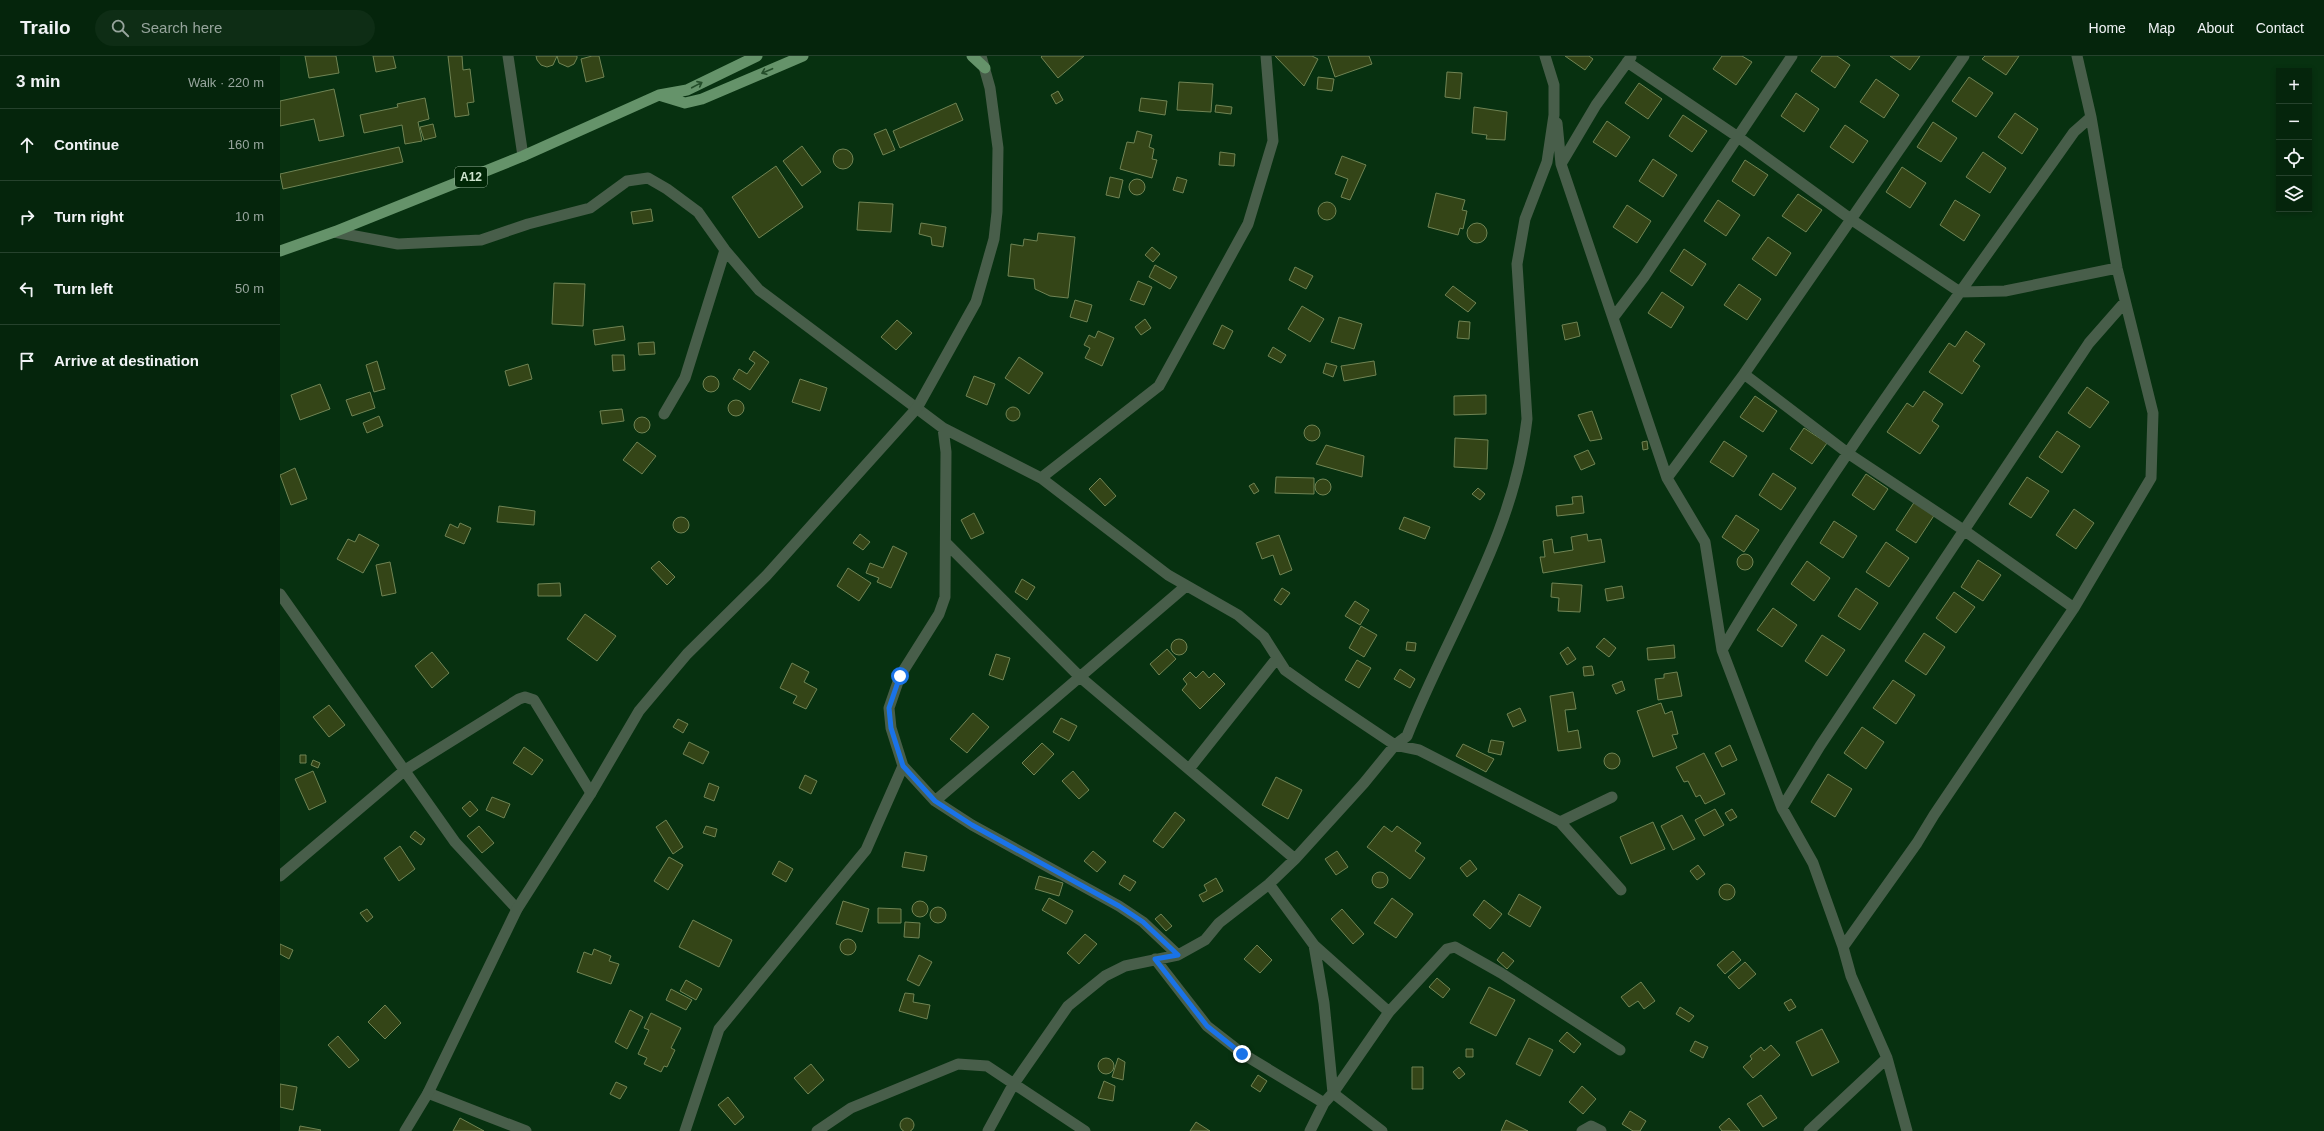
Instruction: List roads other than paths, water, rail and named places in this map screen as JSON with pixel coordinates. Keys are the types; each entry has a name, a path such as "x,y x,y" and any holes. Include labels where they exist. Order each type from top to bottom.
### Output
{"main road":[{"name":"A12","path":"281,249 334,232 523,156 660,95 687,90 757,56"},
{"path":"660,95 685,103 696,100 803,56"},
{"path":"972,56 985,68"}],"street":[{"path":"508,56 523,156"},
{"path":"405,1131 428,1093 517,909 591,793 639,711 655,690 697,644 766,576 917,408 976,302 994,239 997,212 998,148 985,68 981,56"},
{"path":"1041,478 1159,386 1248,224 1274,141 1266,56"},
{"path":"1545,56 1554,85 1561,164 1667,478 1705,542 1722,650 1782,808 1813,863 1843,948 1851,976 1887,1058 1907,1131"},
{"path":"1613,318 1644,277 1792,56"},
{"path":"1667,478 1744,374 1964,56"},
{"path":"1843,948 1917,843 1934,815 2074,608 2151,478 2153,413 2117,268 2091,117 2077,56"},
{"path":"1561,164 1596,105 1629,59 1852,220 1960,292 2005,291 2117,268"},
{"path":"988,1131 1013,1085 1068,1006 1105,976 1125,966 1178,955 1204,940 1219,924 1269,884 1295,859 1364,783 1395,745 1407,736 1481,578 1510,502 1525,438 1526,420 1517,264 1525,219 1547,162 1554,115 1554,85"},
{"path":"1722,650 1755,594 1960,292 2074,132 2091,117"},
{"path":"334,232 398,244 481,240 528,224 590,208 627,181 648,178 667,189 698,212 725,250 759,290 943,428 1041,478 1168,575 1238,615 1264,637 1285,670 1395,745 1419,750 1560,822 1621,890"},
{"path":"664,414 685,378 725,250"},
{"path":"1782,808 1820,746 1965,531 2089,343 2125,302"},
{"path":"1744,374 1849,454 1965,531 2074,608"},
{"path":"943,428 946,452 947,544 945,597 941,608 900,676 889,708 891,728 903,766 935,801 972,825 1119,906 1143,922 1178,955"},
{"path":"947,544 1080,677 1295,859"},
{"path":"935,801 1186,586"},
{"path":"280,594 455,842 517,909"},
{"path":"1189,769 1277,658"},
{"path":"280,876 405,770 519,699 531,698 534,700 591,793"},
{"path":"685,1131 719,1029 866,850 903,766"},
{"path":"1560,822 1612,797"},
{"path":"1269,884 1314,945 1389,1012"},
{"path":"1314,945 1324,1003 1333,1093 1382,1131"},
{"path":"1310,1131 1324,1103 1333,1093 1389,1012 1446,950 1455,947 1501,973 1620,1050"},
{"path":"1155,959 1207,1026 1242,1054 1324,1103"},
{"path":"1809,1131 1887,1058"},
{"path":"816,1131 850,1108 958,1064 987,1066 1013,1085 1085,1131"},
{"path":"428,1093 526,1131"},
{"path":"1582,1131 1591,1126 1601,1131"}]}
